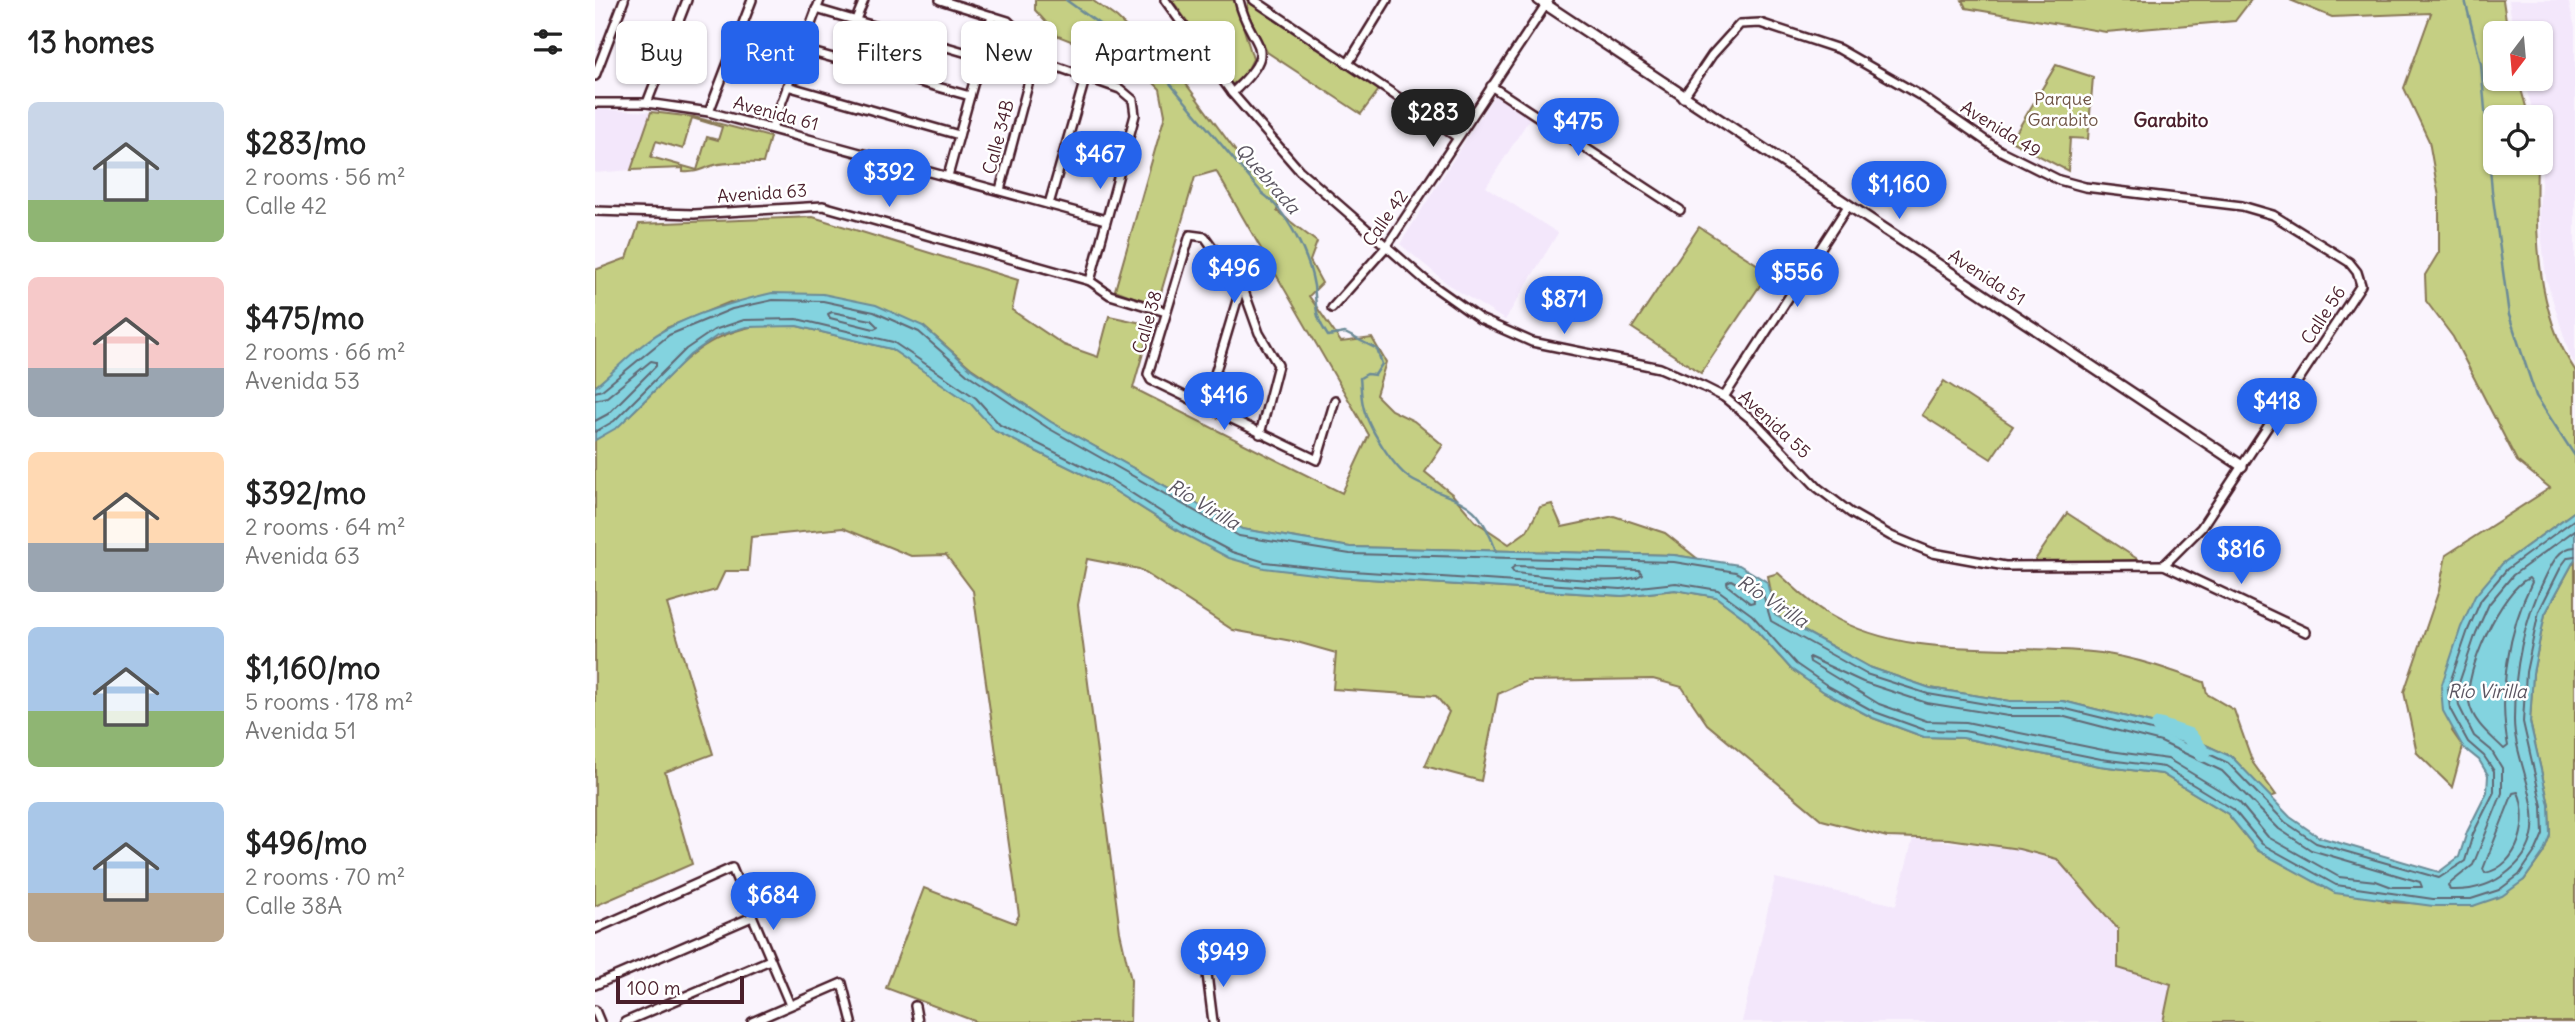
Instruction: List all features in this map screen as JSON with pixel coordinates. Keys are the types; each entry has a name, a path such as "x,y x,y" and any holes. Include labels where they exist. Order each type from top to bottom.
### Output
{"street":[{"path":"595,76 624,0"},
{"path":"647,103 687,0"},
{"path":"709,112 753,0"},
{"path":"812,21 820,0"},
{"path":"855,21 864,0"},
{"path":"940,0 1005,21"},
{"name":"Avenida 55","path":"1165,0 1232,93 1299,170 1445,296 1500,328 1556,349 1660,368 1724,397 1757,424 1818,488 1851,513 1891,536 1933,553 2005,566 2164,565 2306,632"},
{"path":"1232,93 1252,74 1259,63 1261,52 1239,0"},
{"path":"1254,0 1457,136"},
{"path":"1349,62 1387,0"},
{"name":"Calle 42","path":"1332,308 1386,247 1545,2"},
{"name":"Avenida 51","path":"1545,2 1683,98 2242,466"},
{"path":"816,9 852,21"},
{"path":"991,21 992,16"},
{"name":"Avenida 49","path":"1683,98 1712,55 1740,24 1761,23 1839,49 1921,96 1999,150 2059,180 2085,187 2242,206 2273,215 2349,262 2357,272 2361,285"},
{"path":"819,54 970,96"},
{"path":"948,176 973,84"},
{"name":"Calle 34B","path":"1000,190 1028,84"},
{"path":"1049,204 1084,84"},
{"path":"1090,281 1135,115 1133,100 1120,89 1102,84"},
{"path":"772,128 787,86 958,135"},
{"path":"1491,86 1680,210"},
{"name":"Avenida 61","path":"595,103 647,103 709,112 1107,220"},
{"name":"Avenida 63","path":"595,211 694,214 823,206 1090,281 1110,295 1166,312"},
{"path":"1724,397 1848,206"},
{"name":"Calle 38","path":"1205,407 1150,378 1166,312 1190,235 1205,237 1241,287"},
{"name":"Calle 56","path":"2164,565 2201,528 2361,285"},
{"path":"1241,287 1259,333 1278,365 1261,434"},
{"path":"1241,287 1205,407 1317,460 1335,400"},
{"path":"595,929 732,868 790,1005"},
{"path":"595,985 752,917"},
{"path":"1205,958 1213,1022"},
{"path":"625,1022 771,960"},
{"path":"752,1022 842,983 852,1022"},
{"path":"915,1006 918,1022"},
{"path":"595,1010 600,1022"}],"shaded area":[{"path":"2509,0 2568,0 2575,27 2575,364 2570,356 2546,278 2539,212 2542,175 2553,175 2553,105 2531,105 2527,91 2553,91 2553,21 2512,21"},
{"path":"1494,95 1530,118 1486,187 1558,233 1505,320 1449,285 1400,244"},
{"path":"595,109 651,112 631,170 595,173"},
{"path":"1913,838 2019,849 2057,859 2118,929 2118,968 2171,984 2163,1022 1742,1022 1775,878 1896,905"}],"green space":[{"path":"1035,0 1092,0 1120,21 1071,21 1071,41 1057,35 1057,21 1045,21 1035,10"},
{"path":"1172,0 1235,0 1253,59 1246,73 1235,82 1235,21 1187,21"},
{"path":"1248,0 1381,87 1361,114 1267,52 1247,12"},
{"path":"1962,0 2251,0 2235,21 2106,32 1966,8"},
{"path":"2290,0 2503,0 2506,21 2483,21 2483,91 2521,91 2526,105 2483,105 2483,175 2537,175 2538,243 2545,297 2552,323 2575,370 2575,511 2502,564 2452,731 2463,747 2452,787 2417,753 2404,692 2439,590 2446,555 2550,488 2517,461 2453,337 2426,301 2425,275 2439,252 2439,197 2429,141 2404,88 2431,13 2332,17"},
{"name":"Parque Garabito","path":"2056,65 2093,77 2088,139 2070,138 2068,171 2011,141"},
{"path":"1155,84 1186,84 1248,168 1255,169 1281,195 1277,211 1317,242 1310,261 1322,283 1309,296 1341,342 1372,338 1386,362 1376,395 1391,410 1414,421 1443,445 1425,472 1452,494 1475,521 1509,544 1527,531 1540,507 1552,504 1562,527 1614,516 1665,533 1698,559 1674,555 1350,547 1242,529 1051,422 971,368 923,326 730,302 666,328 595,387 595,270 627,258 639,224 813,217 1018,280 1012,310 1064,345 1098,357 1109,316 1151,325 1133,388 1342,493 1369,435 1216,171 1195,177 1157,306 1115,290 1165,115 1160,89"},
{"path":"651,112 694,117 770,137 763,163 723,163 691,172 683,172 683,168 631,170","holes":["692,118 722,127 718,140 707,137 697,170 651,157 656,141 683,149"]},
{"path":"1699,227 1769,272 1701,373 1632,328"},
{"path":"770,324 797,326 892,349 972,404 995,431 1107,486 1180,532 1338,577 1622,596 1675,590 1717,597 1747,620 1791,669 1824,692 1873,718 1924,737 1963,738 2100,766 2162,774 2228,814 2257,850 2335,892 2373,896 2388,902 2473,906 2524,880 2543,853 2550,835 2549,805 2530,722 2533,673 2545,614 2575,559 2575,1022 2163,1022 2171,984 2118,968 2118,929 2057,859 2019,849 1949,839 1887,837 1822,820 1707,724 1682,687 1653,679 1527,681 1498,694 1481,781 1425,766 1449,712 1436,696 1333,689 1336,653 1297,642 1233,630 1139,569 1087,559 1078,605 1120,932 1131,980 1130,1022 977,1022 886,988 924,888 1015,923 1019,915 973,591 946,555 911,556 843,528 751,537 748,571 725,571 716,590 667,604 713,754 665,772 692,864 595,906 595,440 619,424 674,370 714,340 739,330"},
{"path":"1944,381 2013,426 1991,459 1922,415"},
{"path":"2067,513 2139,560 2033,563"},
{"path":"1778,573 1828,614 1860,629 1893,639 1962,648 2101,653 2140,661 2204,682 2207,694 2234,710 2253,763 2276,795 2270,797 2232,757 2167,727 2063,701 2010,701 1930,688 1869,667 1775,615 1768,576"}],"water":[{"name":"Río Virilla","path":"772,293 823,294 876,305 923,326 971,369 1051,422 1242,529 1350,547 1674,555 1739,565 1767,582 1775,615 1869,667 1930,688 2010,701 2063,701 2167,727 2232,757 2290,817 2319,837 2439,872 2459,857 2467,832 2487,792 2488,775 2479,760 2463,747 2443,711 2441,687 2461,627 2475,596 2502,564 2575,511 2575,559 2545,614 2533,673 2530,722 2549,805 2550,835 2543,853 2524,880 2502,896 2473,906 2433,906 2335,893 2257,850 2228,814 2162,774 2100,766 1963,738 1924,737 1873,718 1824,692 1791,669 1747,620 1716,597 1675,590 1622,596 1338,577 1264,568 1229,558 1180,532 1107,486 995,431 971,404 891,349 797,326 746,327 717,336 690,355 618,427 595,440 595,387 640,347 658,333 693,316"}],"waterway":[{"name":"Quebrada","path":"1066,0 1152,62 1280,211 1307,261 1318,317 1328,336 1345,333 1377,349 1382,364 1375,375 1367,374 1360,378 1366,414 1383,447 1399,468 1414,481 1465,504 1473,511 1489,533 1496,551"},
{"path":"2465,0 2481,64 2492,191 2509,315 2536,396 2575,456"},
{"name":"Río Virilla","path":"2159,726 2189,736 2203,754"}],"district":[{"name":"Garabito","path":"2171,120"}]}
